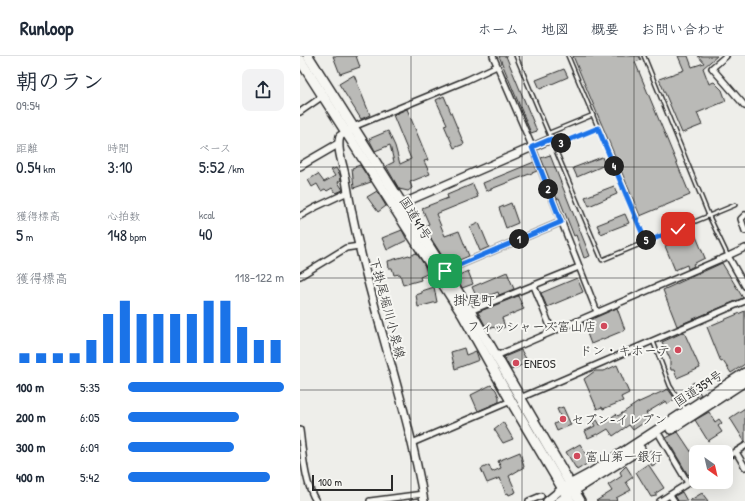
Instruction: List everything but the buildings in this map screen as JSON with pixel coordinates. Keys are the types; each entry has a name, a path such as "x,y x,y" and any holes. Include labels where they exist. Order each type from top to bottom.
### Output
{"highway":[{"name":"国道41号","path":"308,56 350,129 399,206 462,315 515,400 569,492 580,501"},
{"name":"国道41号","path":"300,60 323,96 350,129"},
{"name":"国道41号","path":"399,206 445,271 470,311 496,356 515,400"},
{"name":"国道359号","path":"569,492 590,474 686,411 745,380"},
{"name":"国道359号","path":"569,492 660,436 745,380"}],"main road":[{"path":"300,166 338,144 340,136 350,129"},
{"path":"399,206 551,140"},
{"name":"下掛尾堀川小泉線","path":"338,144 359,246 412,443 423,498"},
{"path":"547,501 569,492"},
{"path":"559,501 569,492"}],"street":[{"path":"493,56 532,147 597,312"},
{"path":"726,56 712,68 744,103"},
{"path":"350,129 497,66"},
{"path":"300,112 323,96"},
{"path":"300,216 348,192"},
{"path":"745,215 742,219 745,231"},
{"path":"445,271 561,222"},
{"path":"300,276 346,248 359,246"},
{"path":"496,356 745,248"},
{"path":"728,256 745,286"},
{"path":"470,311 579,267"},
{"path":"534,286 552,332"},
{"path":"412,443 745,301"},
{"path":"300,430 303,469 316,501"},
{"path":"660,436 688,483 660,501"},
{"path":"733,454 745,446"},
{"path":"736,452 745,467"},
{"path":"670,495 674,501"},
{"path":"529,501 540,496"},
{"path":"370,501 423,498"}],"lane":[{"path":"516,56 602,260 735,205"},
{"path":"568,56 646,242"},
{"path":"644,56 728,256"},
{"path":"551,140 593,115"},
{"path":"551,140 598,128"},
{"path":"653,341 670,386 686,411"}],"place":[{"name":"フィッシャーズ富山店","path":"604,326"},
{"name":"ドン・キホーテ","path":"678,350"},
{"name":"ENEOS","path":"516,363"},
{"name":"セブン-イレブン","path":"563,419"},
{"name":"富山第一銀行","path":"577,456"}],"district":[{"name":"掛尾町","path":"474,299"}],"route":[{"path":"445,271 561,222 532,147 551,139 554,146 598,128 646,242 678,229"}]}
